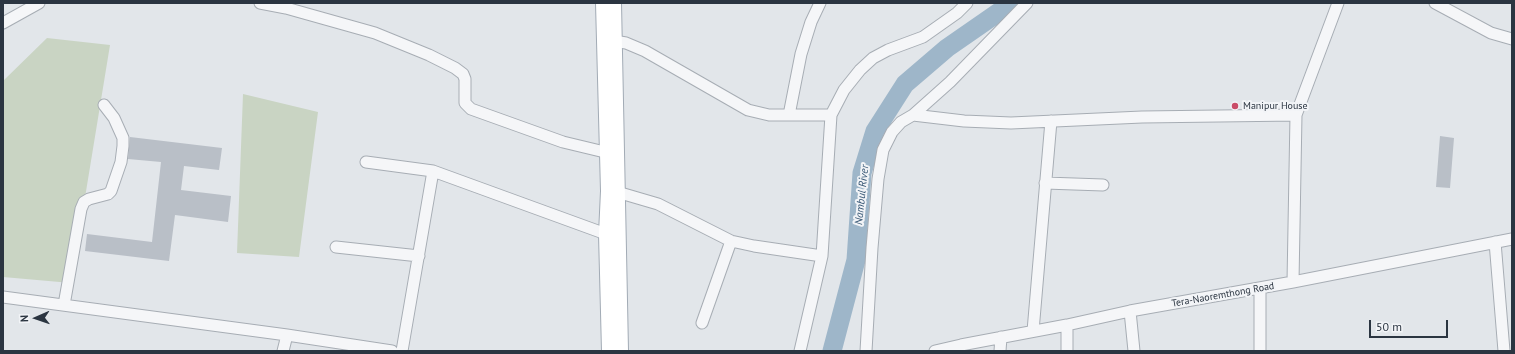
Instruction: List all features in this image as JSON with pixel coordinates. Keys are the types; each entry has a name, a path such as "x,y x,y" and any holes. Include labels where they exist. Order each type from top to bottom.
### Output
{"main road":[{"path":"603,3 609,40 612,153 617,192 621,351"},
{"path":"609,40 614,3"},
{"path":"609,351 606,234 612,153"}],"street":[{"path":"3,22 39,3"},
{"path":"260,3 286,8 375,34 429,55 455,68 463,74 465,79 465,103 471,109 563,142 612,153"},
{"path":"789,115 801,54 811,22 820,3"},
{"path":"800,351 822,256 831,115 844,90 860,70 873,58 888,50 923,37 957,14 967,3"},
{"path":"866,351 872,248 878,179 883,150 892,132 901,122 913,115 950,82 1027,3"},
{"path":"1293,282 1296,115 1338,3"},
{"path":"1435,3 1491,33 1512,39"},
{"path":"609,40 626,43 645,51 748,110 769,115 831,115"},
{"path":"64,305 81,209 84,202 89,199 108,194 111,191 121,162 123,146 122,138 114,118 104,105"},
{"path":"913,115 964,121 1011,123 1142,117 1296,115"},
{"path":"1033,331 1051,121"},
{"path":"366,162 433,171 606,234"},
{"path":"402,351 433,171"},
{"path":"1045,183 1103,185"},
{"path":"617,192 658,204 731,241 822,256"},
{"name":"Tera-Naoremthong Road","path":"935,351 1130,311 1293,282 1512,239"},
{"path":"702,323 731,241"},
{"path":"1495,242 1504,351"},
{"path":"336,247 419,256"},
{"path":"1260,288 1260,351"},
{"path":"3,298 287,335 392,351"},
{"path":"1130,311 1134,351"},
{"path":"1067,325 1067,351"},
{"path":"283,351 287,335"},
{"path":"1000,351 1001,337"}],"green space":[{"path":"47,38 110,45 71,283 3,277 3,81"},
{"path":"243,94 318,112 299,257 237,253"}],"building":[{"path":"1440,136 1454,138 1450,188 1436,187"},
{"path":"130,137 222,148 219,170 184,166 181,190 231,196 228,222 175,215 169,261 85,251 87,234 152,242 161,162 128,159"}],"waterway":[{"name":"Nambul River","path":"832,351 856,260 862,173 875,131 905,84 947,48 1012,3"}],"place":[{"name":"Manipur House","path":"1235,106"}]}
